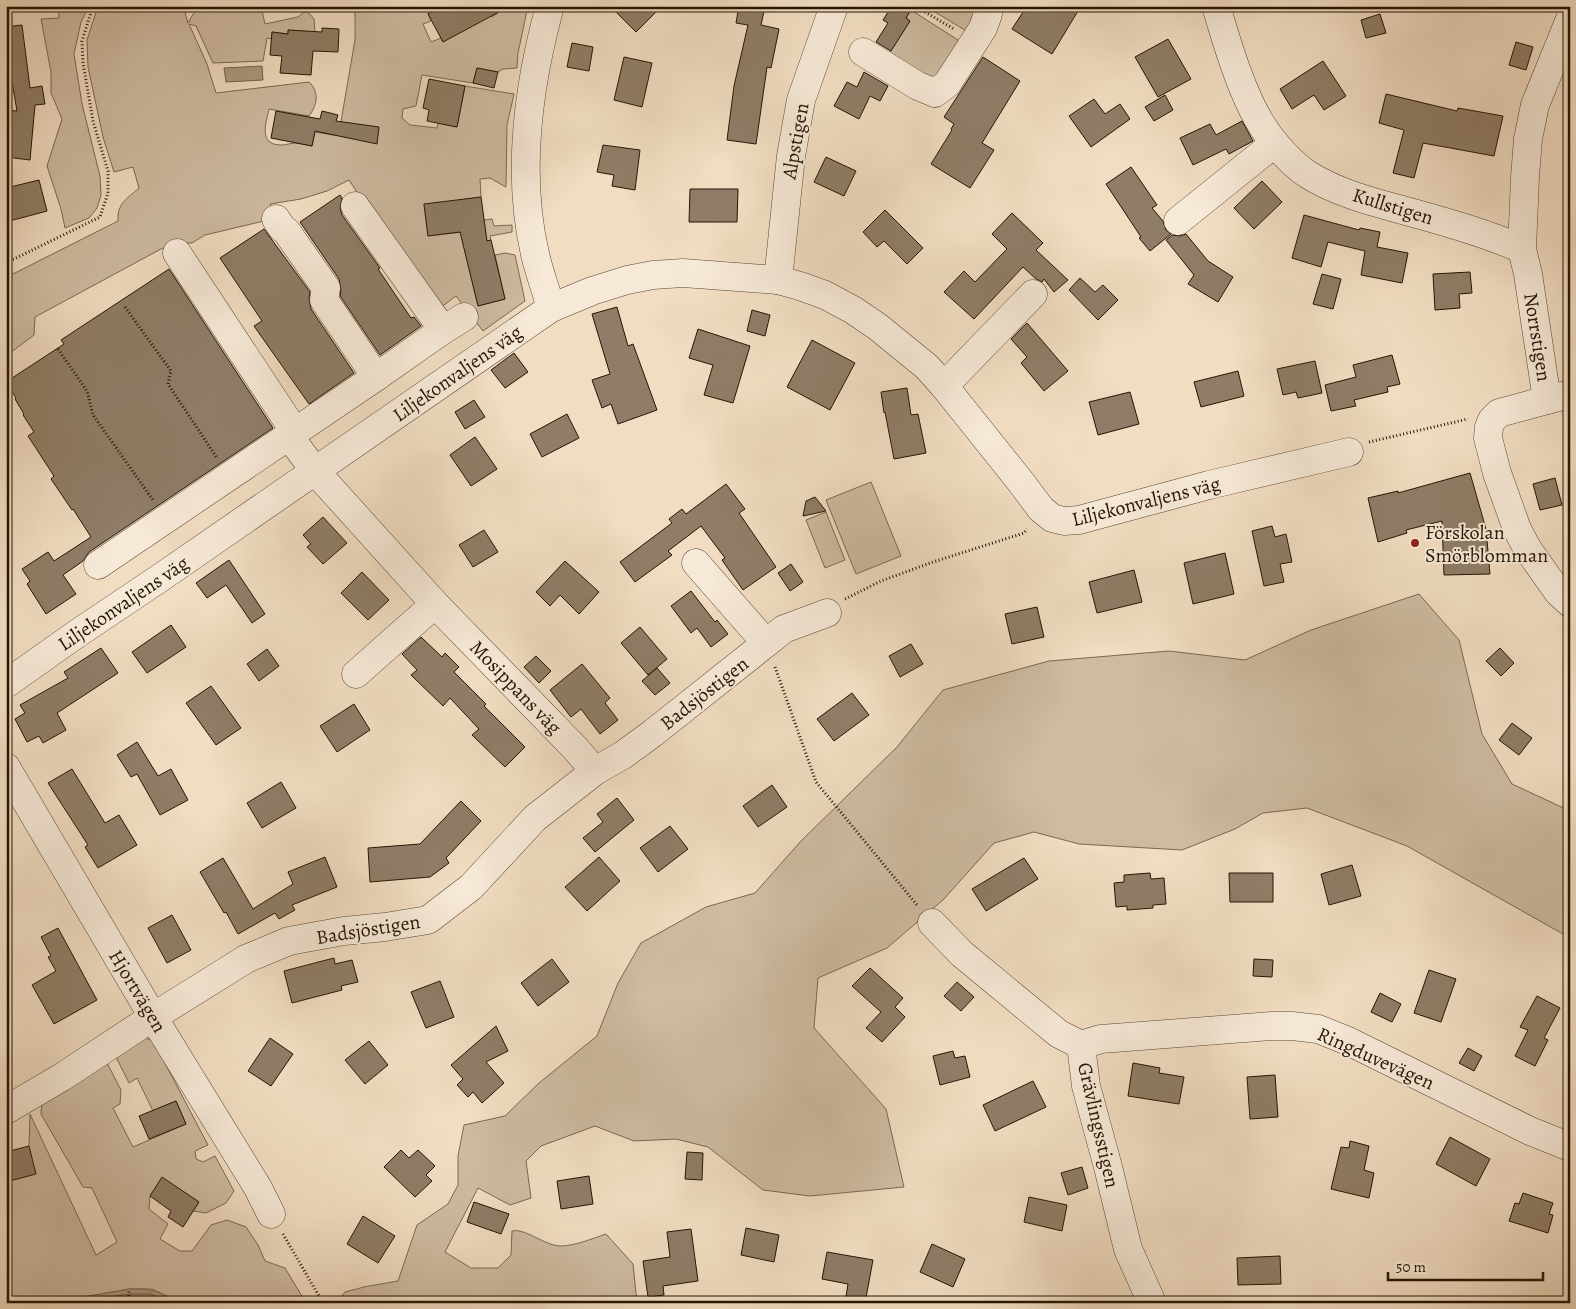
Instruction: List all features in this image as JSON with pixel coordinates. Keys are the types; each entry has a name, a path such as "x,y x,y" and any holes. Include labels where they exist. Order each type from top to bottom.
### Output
{"street":[{"path":"550,6 539,48 532,86 526,136 526,169 527,200 534,254 551,308"},
{"name":"Alpstigen","path":"778,280 791,156 801,100 834,6"},
{"path":"863,52 918,86 935,93 947,84 974,42 986,20 990,7"},
{"name":"Kullstigen","path":"1223,10 1248,101 1263,128 1291,161 1306,174 1336,189 1470,229 1522,249"},
{"name":"Norrstigen","path":"1500,413 1558,397 1522,249 1528,139 1535,105 1570,19"},
{"path":"1178,221 1275,142"},
{"path":"98,565 453,324 355,206"},
{"path":"276,219 326,288 324,300 376,377"},
{"path":"177,253 292,434"},
{"name":"Liljekonvaljens väg","path":"6,684 551,308 592,290 652,275 683,272 778,280 825,295 852,310 878,327 920,361 944,386 1041,509 1052,518 1064,521 1080,520 1209,485 1349,452"},
{"path":"944,386 1033,294"},
{"path":"1500,413 1492,420 1488,438 1497,473 1517,529 1527,548 1558,592 1570,602"},
{"name":"Mosippans väg","path":"292,434 314,471 435,604 595,771"},
{"name":"Badsjöstigen","path":"696,563 766,643"},
{"path":"356,674 435,604"},
{"name":"Badsjöstigen","path":"6,1110 62,1077 246,959 289,941 344,931 428,920 471,888 535,818 595,771 622,755 645,738 784,629 828,613"},
{"name":"Hjortvägen","path":"6,767 153,1017 258,1188 271,1214"},
{"name":"Grävlingsstigen","path":"932,923 962,954 1059,1034 1081,1044 1086,1086 1128,1249 1152,1303"},
{"name":"Ringduvevägen","path":"1081,1044 1101,1039 1263,1027 1292,1026 1318,1029 1348,1041 1530,1131 1570,1147"}],"path":[{"path":"6,261 14,259 100,217 108,193 108,171 93,121 83,63 82,41 93,6"},
{"path":"924,12 974,42"},
{"path":"124,307 171,372 168,384 229,476"},
{"path":"58,349 87,391 93,415 166,519"},
{"path":"1349,452 1356,445 1434,426 1500,413"},
{"path":"828,613 835,604 881,581 1024,533 1034,516 1041,509"},
{"path":"766,643 816,782 932,923"},
{"path":"271,1214 323,1303"},
{"path":"129,1289 129,1303"}],"shaded area":[{"path":"58,6 89,6 81,22 74,54 82,104 100,176 101,195 97,208 89,218 65,228 47,166 62,119 51,93 51,72 41,19 59,18"},
{"path":"100,6 183,6 188,23 200,6 231,6 255,10 256,6 261,6 265,24 298,17 304,12 309,13 314,19 315,32 288,30 288,34 272,32 272,39 267,38 263,61 213,63 196,26 189,24 207,64 216,93 309,82 315,90 316,99 314,108 309,116 269,109 265,132 269,141 274,144 296,143 312,146 315,132 333,135 339,133 355,40 355,13 353,6 441,6 428,13 431,21 423,24 431,42 441,38 443,42 484,6 492,17 508,6 528,6 518,53 517,68 503,69 498,72 477,68 473,83 422,75 416,106 403,109 402,118 410,125 437,128 438,123 457,127 465,86 514,94 507,125 506,187 490,178 480,179 481,197 424,205 428,236 470,231 469,222 492,219 494,226 512,225 512,232 490,236 491,240 464,247 478,306 505,299 495,255 505,253 515,255 525,301 483,331 456,296 436,311 349,180 327,191 301,199 270,204 276,214 264,221 205,235 192,243 175,243 161,249 35,317 34,335 6,356 6,266 8,266 13,274 118,221 121,206 139,188 133,167 114,172 103,137 88,67 87,40 97,9"},
{"path":"925,6 981,6 973,35"},
{"path":"911,10 958,40 958,47 938,80 886,58 910,21 906,18"},
{"path":"871,482 901,556 856,574 826,500"},
{"path":"826,512 845,560 825,568 806,520"},
{"path":"1419,594 1459,640 1482,734 1512,784 1570,811 1570,938 1407,846 1307,808 1263,813 1235,829 1182,850 1079,844 1034,832 994,843 943,900 887,948 818,978 814,1028 886,1109 904,1187 810,1196 763,1190 708,1147 676,1139 634,1141 595,1126 541,1146 526,1161 531,1198 510,1205 478,1188 445,1252 471,1268 498,1268 511,1255 512,1231 523,1232 547,1243 560,1246 577,1244 606,1234 633,1264 637,1303 337,1303 345,1292 398,1281 417,1225 448,1204 458,1185 458,1156 464,1125 505,1116 539,1083 597,1036 618,983 641,943 706,907 755,893 801,841 897,747 943,690 1049,661 1169,651 1245,660 1311,630"},
{"path":"143,1037 151,1040 157,1048 208,1145 195,1151 196,1159 203,1162 215,1156 234,1191 226,1203 206,1213 193,1211 199,1202 162,1178 150,1196 149,1209 168,1224 160,1239 180,1251 192,1251 211,1225 227,1220 246,1227 258,1245 265,1261 285,1268 306,1303 174,1303 169,1297 152,1289 129,1289 62,1303 6,1303 6,1182 29,1146 30,1114 96,1255 117,1242 92,1188 83,1187 41,1114 42,1101 105,1059 121,1090 120,1104 113,1108 133,1147 186,1124 176,1101 153,1111 137,1078 129,1083 114,1053"}],"water":[{"path":"262,66 263,80 226,82 224,68"},
{"path":"129,1289 159,1292 174,1303 62,1303 87,1296"}],"building":[{"path":"441,6 510,6 443,42 428,14"},
{"path":"610,6 662,6 636,32"},
{"path":"739,6 764,11 761,25 779,29 771,68 767,67 756,144 727,140 734,86 748,25 736,23"},
{"path":"892,6 913,6 906,18 910,21 891,51 876,42 888,23 883,20"},
{"path":"1027,6 1081,6 1052,54 1012,29"},
{"path":"1380,14 1386,33 1366,38 1361,20"},
{"path":"22,25 30,88 42,86 45,104 35,105 30,160 6,157 6,110 17,111 10,70 6,70 6,27"},
{"path":"322,28 339,29 338,52 313,51 311,75 280,73 282,56 270,55 272,32 288,34 288,30 322,32"},
{"path":"1168,39 1191,79 1158,97 1135,57"},
{"path":"1516,42 1533,47 1526,70 1509,65"},
{"path":"572,43 593,47 589,71 567,67"},
{"path":"624,57 652,63 642,107 614,100"},
{"path":"983,57 1020,81 982,143 994,150 970,188 931,164 954,124 944,117"},
{"path":"1323,61 1346,96 1324,110 1314,95 1292,109 1280,89"},
{"path":"477,68 498,72 494,88 473,83"},
{"path":"864,72 888,86 880,101 870,96 859,119 834,106 847,82 857,87"},
{"path":"429,79 465,86 457,127 427,121 429,110 423,108"},
{"path":"1386,94 1457,111 1458,108 1503,116 1494,156 1423,143 1414,178 1393,173 1404,130 1379,123"},
{"path":"1165,95 1173,110 1154,121 1145,107"},
{"path":"1094,99 1105,114 1120,104 1130,119 1091,147 1069,116"},
{"path":"276,111 320,119 322,111 338,115 336,121 379,127 377,144 315,131 312,146 271,138"},
{"path":"1242,121 1253,141 1229,154 1226,149 1193,165 1180,138 1210,124 1216,135"},
{"path":"603,145 640,150 635,190 612,186 614,175 597,172"},
{"path":"826,157 856,171 844,196 814,182"},
{"path":"1131,167 1157,205 1152,208 1163,221 1166,230 1171,234 1150,251 1139,238 1141,237 1106,184"},
{"path":"39,180 47,211 6,222 6,188"},
{"path":"1262,181 1282,202 1254,229 1234,208"},
{"path":"690,189 738,189 737,222 689,222"},
{"path":"340,195 342,198 340,208 342,215 380,268 378,269 411,318 414,317 421,326 380,355 340,296 339,279 300,222"},
{"path":"481,197 487,241 491,240 505,299 478,306 460,232 428,236 424,204"},
{"path":"885,210 923,248 907,264 884,241 877,247 863,232"},
{"path":"1012,213 1043,243 1036,250 1068,280 1054,292 1044,279 1042,282 1036,279 1023,267 974,319 944,292 964,271 975,282 1007,249 992,234"},
{"path":"1304,215 1359,230 1360,228 1380,232 1377,247 1408,253 1402,283 1361,275 1365,251 1328,242 1321,267 1292,258"},
{"path":"264,229 310,292 311,309 354,373 309,404 254,326 262,321 220,258"},
{"path":"1186,234 1208,261 1233,277 1218,302 1188,284 1194,275 1166,240 1172,235 1180,236"},
{"path":"169,269 273,428 89,552 83,561 63,575 76,594 46,614 27,584 30,581 22,569 48,552 54,561 91,537 51,479 54,476 28,436 34,432 6,382 64,344 61,340"},
{"path":"1470,272 1472,293 1459,294 1460,308 1435,310 1433,274"},
{"path":"1322,274 1341,279 1333,309 1313,304"},
{"path":"1080,278 1095,292 1103,285 1118,300 1098,320 1069,290"},
{"path":"617,307 628,346 633,344 657,410 618,424 611,404 602,408 592,380 610,374 592,314"},
{"path":"752,310 770,315 765,336 747,331"},
{"path":"1027,323 1068,371 1044,391 1021,363 1027,357 1011,339"},
{"path":"698,329 750,346 733,403 704,395 713,365 689,358"},
{"path":"812,340 855,363 830,410 787,387"},
{"path":"514,353 528,372 505,388 491,370"},
{"path":"1392,355 1400,384 1387,387 1388,392 1354,400 1356,406 1331,411 1325,385 1356,377 1353,365"},
{"path":"1315,361 1322,393 1298,398 1296,392 1283,395 1277,369"},
{"path":"1238,371 1244,396 1201,407 1194,382"},
{"path":"907,388 911,415 918,414 926,453 894,459 881,392"},
{"path":"1130,392 1139,424 1098,435 1089,402"},
{"path":"474,400 485,417 465,429 455,412"},
{"path":"567,414 579,438 542,457 530,434"},
{"path":"475,437 497,469 471,486 450,455"},
{"path":"1470,473 1486,529 1490,574 1444,575 1442,521 1406,530 1407,533 1378,542 1368,498 1398,491 1398,493"},
{"path":"1555,478 1562,505 1540,510 1533,484"},
{"path":"726,484 745,509 739,513 776,567 743,590 722,560 725,558 701,526 668,551 672,555 635,582 620,562 672,523 669,519 682,509 686,514"},
{"path":"815,497 826,511 803,516 806,501"},
{"path":"323,517 347,543 323,564 307,547 311,544 303,535"},
{"path":"1272,526 1275,537 1286,534 1292,562 1280,564 1284,582 1264,586 1252,531"},
{"path":"484,530 498,552 473,567 459,545"},
{"path":"1225,553 1234,594 1193,604 1184,563"},
{"path":"229,560 265,614 252,623 226,585 207,598 196,583"},
{"path":"565,561 599,592 579,614 560,595 550,606 536,592"},
{"path":"791,564 803,582 790,591 778,573"},
{"path":"1134,570 1142,602 1097,613 1089,582"},
{"path":"362,572 389,600 368,620 341,593"},
{"path":"691,591 715,622 717,620 728,634 711,647 697,628 691,633 671,606"},
{"path":"1037,607 1044,637 1012,644 1005,614"},
{"path":"171,625 186,647 147,673 132,652"},
{"path":"640,627 667,659 648,675 621,643"},
{"path":"421,637 442,657 445,653 459,667 454,672 486,704 484,706 525,747 505,767 472,735 479,729 450,698 443,706 411,675 417,670 402,654"},
{"path":"911,644 923,664 900,677 889,656"},
{"path":"101,648 118,673 57,713 66,730 43,743 39,736 27,742 15,719 25,713 20,705 68,678 64,672"},
{"path":"1500,648 1514,663 1501,676 1486,661"},
{"path":"267,649 279,666 259,681 247,664"},
{"path":"536,656 551,671 539,683 524,667"},
{"path":"582,664 610,698 605,703 618,720 600,734 581,709 571,717 550,690"},
{"path":"657,668 670,683 655,695 642,681"},
{"path":"211,686 241,728 216,745 186,703"},
{"path":"852,693 869,715 834,741 817,719"},
{"path":"354,704 370,730 337,752 320,726"},
{"path":"1512,723 1532,738 1519,755 1499,740"},
{"path":"137,742 158,776 171,769 188,800 160,815 137,774 131,777 117,755"},
{"path":"72,769 105,823 119,815 137,845 98,868 85,847 88,845 48,783"},
{"path":"281,782 296,808 262,828 247,803"},
{"path":"772,785 787,807 758,827 743,806"},
{"path":"617,798 634,820 595,852 583,838 603,822 597,814"},
{"path":"461,801 481,821 446,858 449,863 430,877 370,882 368,848 420,844"},
{"path":"670,826 688,849 658,872 640,848"},
{"path":"325,857 337,887 292,905 295,910 279,919 275,913 238,934 200,872 223,858 253,909 293,884 288,872"},
{"path":"599,857 620,881 587,911 565,887"},
{"path":"1024,858 1038,879 986,911 972,889"},
{"path":"1352,865 1361,896 1329,905 1321,874"},
{"path":"1150,873 1151,879 1164,878 1166,904 1153,905 1153,908 1127,910 1127,906 1116,907 1114,883 1124,882 1124,875"},
{"path":"1229,873 1273,873 1273,902 1230,902"},
{"path":"172,915 191,950 167,963 148,928"},
{"path":"58,928 97,1000 54,1024 32,985 56,971 48,957 51,956 41,937"},
{"path":"334,958 335,964 352,960 358,982 341,986 342,990 292,1003 284,971"},
{"path":"552,959 569,982 538,1006 521,983"},
{"path":"1254,959 1273,960 1272,977 1253,976"},
{"path":"870,968 903,998 895,1007 905,1017 882,1042 866,1028 881,1012 852,986"},
{"path":"1429,970 1456,979 1441,1022 1414,1013"},
{"path":"440,981 454,1017 426,1028 411,992"},
{"path":"957,982 974,997 961,1011 944,996"},
{"path":"1380,993 1401,1004 1392,1022 1371,1012"},
{"path":"1537,996 1560,1008 1544,1038 1548,1040 1535,1066 1515,1056 1528,1030 1520,1027"},
{"path":"496,1026 508,1051 486,1062 504,1083 482,1103 473,1092 468,1097 457,1085 463,1079 451,1065"},
{"path":"270,1038 293,1054 271,1086 248,1071"},
{"path":"369,1041 388,1065 365,1084 345,1060"},
{"path":"1468,1048 1482,1056 1474,1071 1459,1063"},
{"path":"953,1051 955,1058 965,1056 970,1077 940,1085 933,1056"},
{"path":"1133,1063 1160,1068 1159,1073 1184,1077 1179,1104 1128,1096"},
{"path":"1275,1075 1278,1117 1250,1119 1247,1077"},
{"path":"1033,1081 1046,1107 995,1131 983,1105"},
{"path":"176,1101 186,1124 149,1139 139,1116"},
{"path":"1450,1137 1490,1159 1476,1186 1436,1164"},
{"path":"1350,1141 1369,1146 1364,1170 1374,1173 1369,1198 1331,1189 1341,1147 1349,1148"},
{"path":"29,1146 36,1174 6,1182 6,1152"},
{"path":"401,1150 409,1158 418,1150 435,1166 426,1175 432,1181 415,1197 384,1167"},
{"path":"687,1152 703,1153 702,1180 685,1179"},
{"path":"1082,1167 1088,1188 1068,1195 1061,1173"},
{"path":"589,1176 593,1204 561,1209 557,1181"},
{"path":"162,1177 199,1202 183,1227 168,1217 171,1211 150,1196"},
{"path":"1523,1193 1553,1203 1549,1214 1553,1215 1548,1233 1509,1221 1515,1203 1519,1204"},
{"path":"1029,1197 1067,1205 1062,1231 1024,1222"},
{"path":"474,1202 509,1214 501,1234 467,1222"},
{"path":"363,1216 395,1236 378,1263 347,1244"},
{"path":"746,1228 779,1235 774,1262 741,1255"},
{"path":"691,1229 698,1281 663,1286 664,1295 648,1297 643,1261 670,1257 667,1232"},
{"path":"932,1244 965,1259 953,1287 920,1272"},
{"path":"827,1252 873,1260 865,1303 845,1303 848,1284 822,1279"},
{"path":"1280,1256 1281,1284 1238,1285 1237,1258"}],"place":[{"name":"Förskolan Smörblomman","path":"1415,543"}]}
